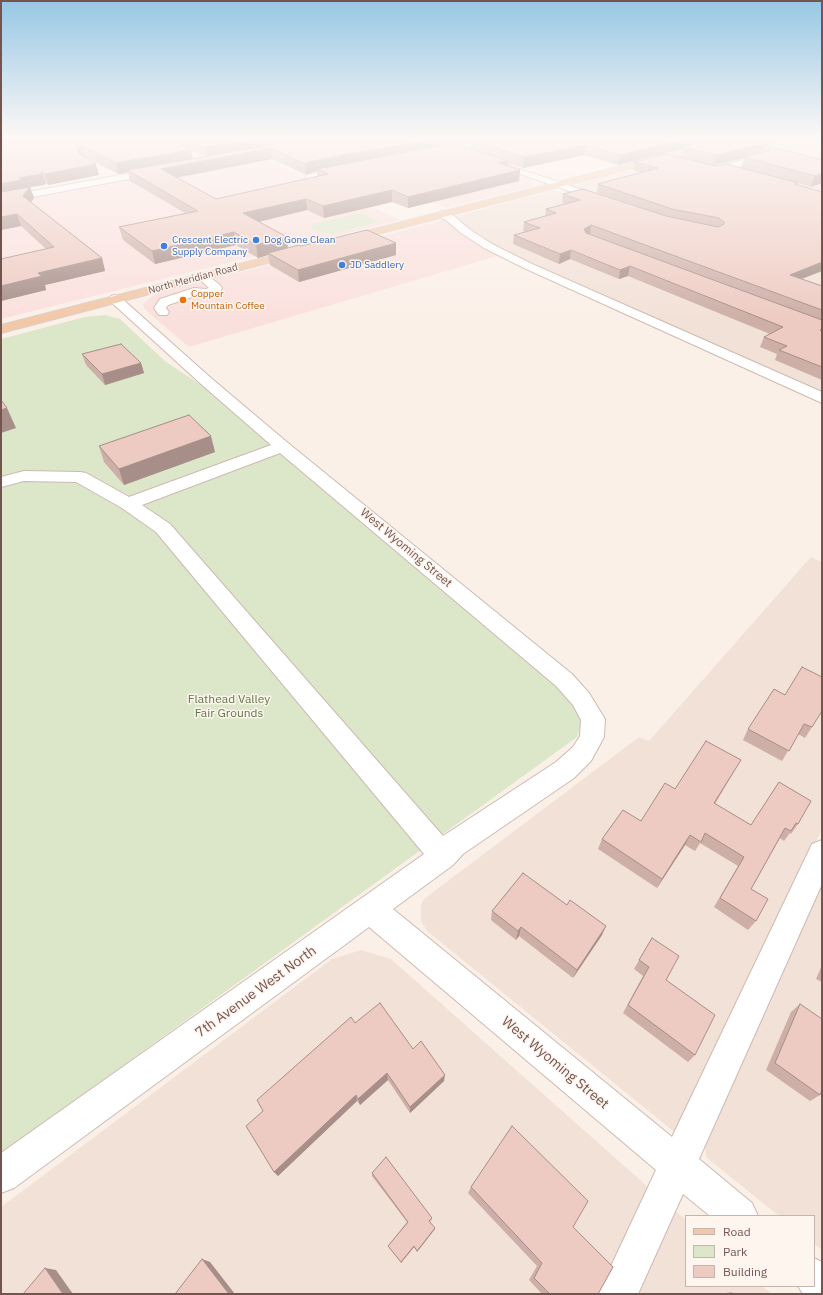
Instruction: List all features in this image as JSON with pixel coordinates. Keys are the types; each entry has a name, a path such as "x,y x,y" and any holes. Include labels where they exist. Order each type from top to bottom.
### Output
{"main road":[{"path":"336,242 497,199"},
{"name":"North Meridian Road","path":"1,329 305,250"}],"street":[{"path":"602,199 616,204"},
{"path":"441,214 450,218 465,231 488,246 528,266 822,398"},
{"path":"163,312 160,308 164,302 194,292 209,293 216,288 202,276"},
{"path":"178,283 194,292"},
{"name":"West Wyoming Street","path":"115,299 206,381 542,662 582,699 593,719 592,737 582,754 565,770 510,807"},
{"path":"128,504 282,446"},
{"path":"1,482 24,476 80,477 128,504 163,528 443,856"},
{"name":"7th Avenue West North","path":"1,1175 443,856 453,846 510,807"},
{"path":"618,1294 822,852"},
{"name":"West Wyoming Street","path":"370,909 738,1215"}],"shaded area":[{"path":"1,199 355,199 401,220 1,319"},
{"path":"426,199 481,199 447,208"},
{"path":"519,199 822,199 822,392 432,223"},
{"path":"432,223 504,254 189,347 144,308 143,304 151,297 159,293"},
{"path":"811,557 822,562 822,829 686,1124 673,1131 427,931 421,921 421,905 424,899 639,737 649,741"},
{"path":"822,880 822,1250 815,1245 815,1215 778,1215 706,1157 705,1142"},
{"path":"361,950 391,959 648,1187 597,1294 1,1294 1,1207 332,959"},
{"path":"668,1205 685,1219 685,1287 763,1287 772,1294 628,1294"}],"green space":[{"path":"356,214 364,214 379,222 332,234 320,232 310,226 315,223"},
{"name":"Flathead Valley Fair Grounds","path":"105,315 120,319 166,362 207,389 560,689 577,708 582,722 577,737 1,1154 1,339 85,317"}],"building":[{"path":"1,199 27,199 102,258 38,273 42,276 1,286 1,259 54,247 17,214 1,217"},
{"path":"178,199 304,199 243,213 287,237 256,245 234,232 152,251 119,227 198,211"},
{"path":"307,199 351,199 323,206"},
{"path":"578,199 615,199 666,216 718,227 724,224 724,222 719,218 672,209 644,199 822,199 822,262 790,275 822,286 822,310 591,225 584,229 586,233 822,320 822,329 820,330 822,331 822,367 779,350 787,346 764,337 783,327 630,266 620,270 571,250 560,254 514,235 540,228 524,222 556,213 546,209 580,200"},
{"path":"367,230 396,243 298,270 268,253 299,245 301,246"},
{"path":"121,344 141,363 102,374 82,354"},
{"path":"1,400 7,408 1,410"},
{"path":"189,415 211,436 119,469 99,446"},
{"path":"802,667 822,677 822,711 812,727 804,724 789,751 748,729 774,689 785,695"},
{"path":"706,741 741,760 714,803 751,825 779,782 811,801 798,824 796,823 791,831 785,828 751,889 768,899 756,921 720,898 744,857 705,833 701,842 690,835 662,879 602,839 623,810 641,821 665,783 675,789"},
{"path":"523,873 567,905 570,900 606,926 577,970 521,927 518,931 492,911"},
{"path":"652,938 679,956 666,980 715,1015 695,1055 628,1005 649,967 639,960"},
{"path":"380,1003 413,1049 421,1041 445,1075 410,1107 387,1073 358,1099 356,1095 274,1172 246,1126 263,1111 257,1100 351,1017 355,1023"},
{"path":"800,1004 822,1019 822,1090 820,1095 775,1063"},
{"path":"512,1126 588,1201 573,1227 613,1267 598,1294 550,1294 534,1278 542,1263 471,1187"},
{"path":"386,1157 432,1218 429,1221 435,1228 417,1251 414,1246 401,1262 388,1246 408,1222 372,1173"},
{"path":"202,1259 229,1294 175,1294"},
{"path":"45,1268 63,1294 23,1294"}],"place":[{"name":"Dog Gone Clean","path":"256,240"},
{"name":"Crescent Electric Supply Company","path":"164,246"},
{"name":"JD Saddlery","path":"342,265"},
{"name":"Copper Mountain Coffee","path":"183,300"}]}
